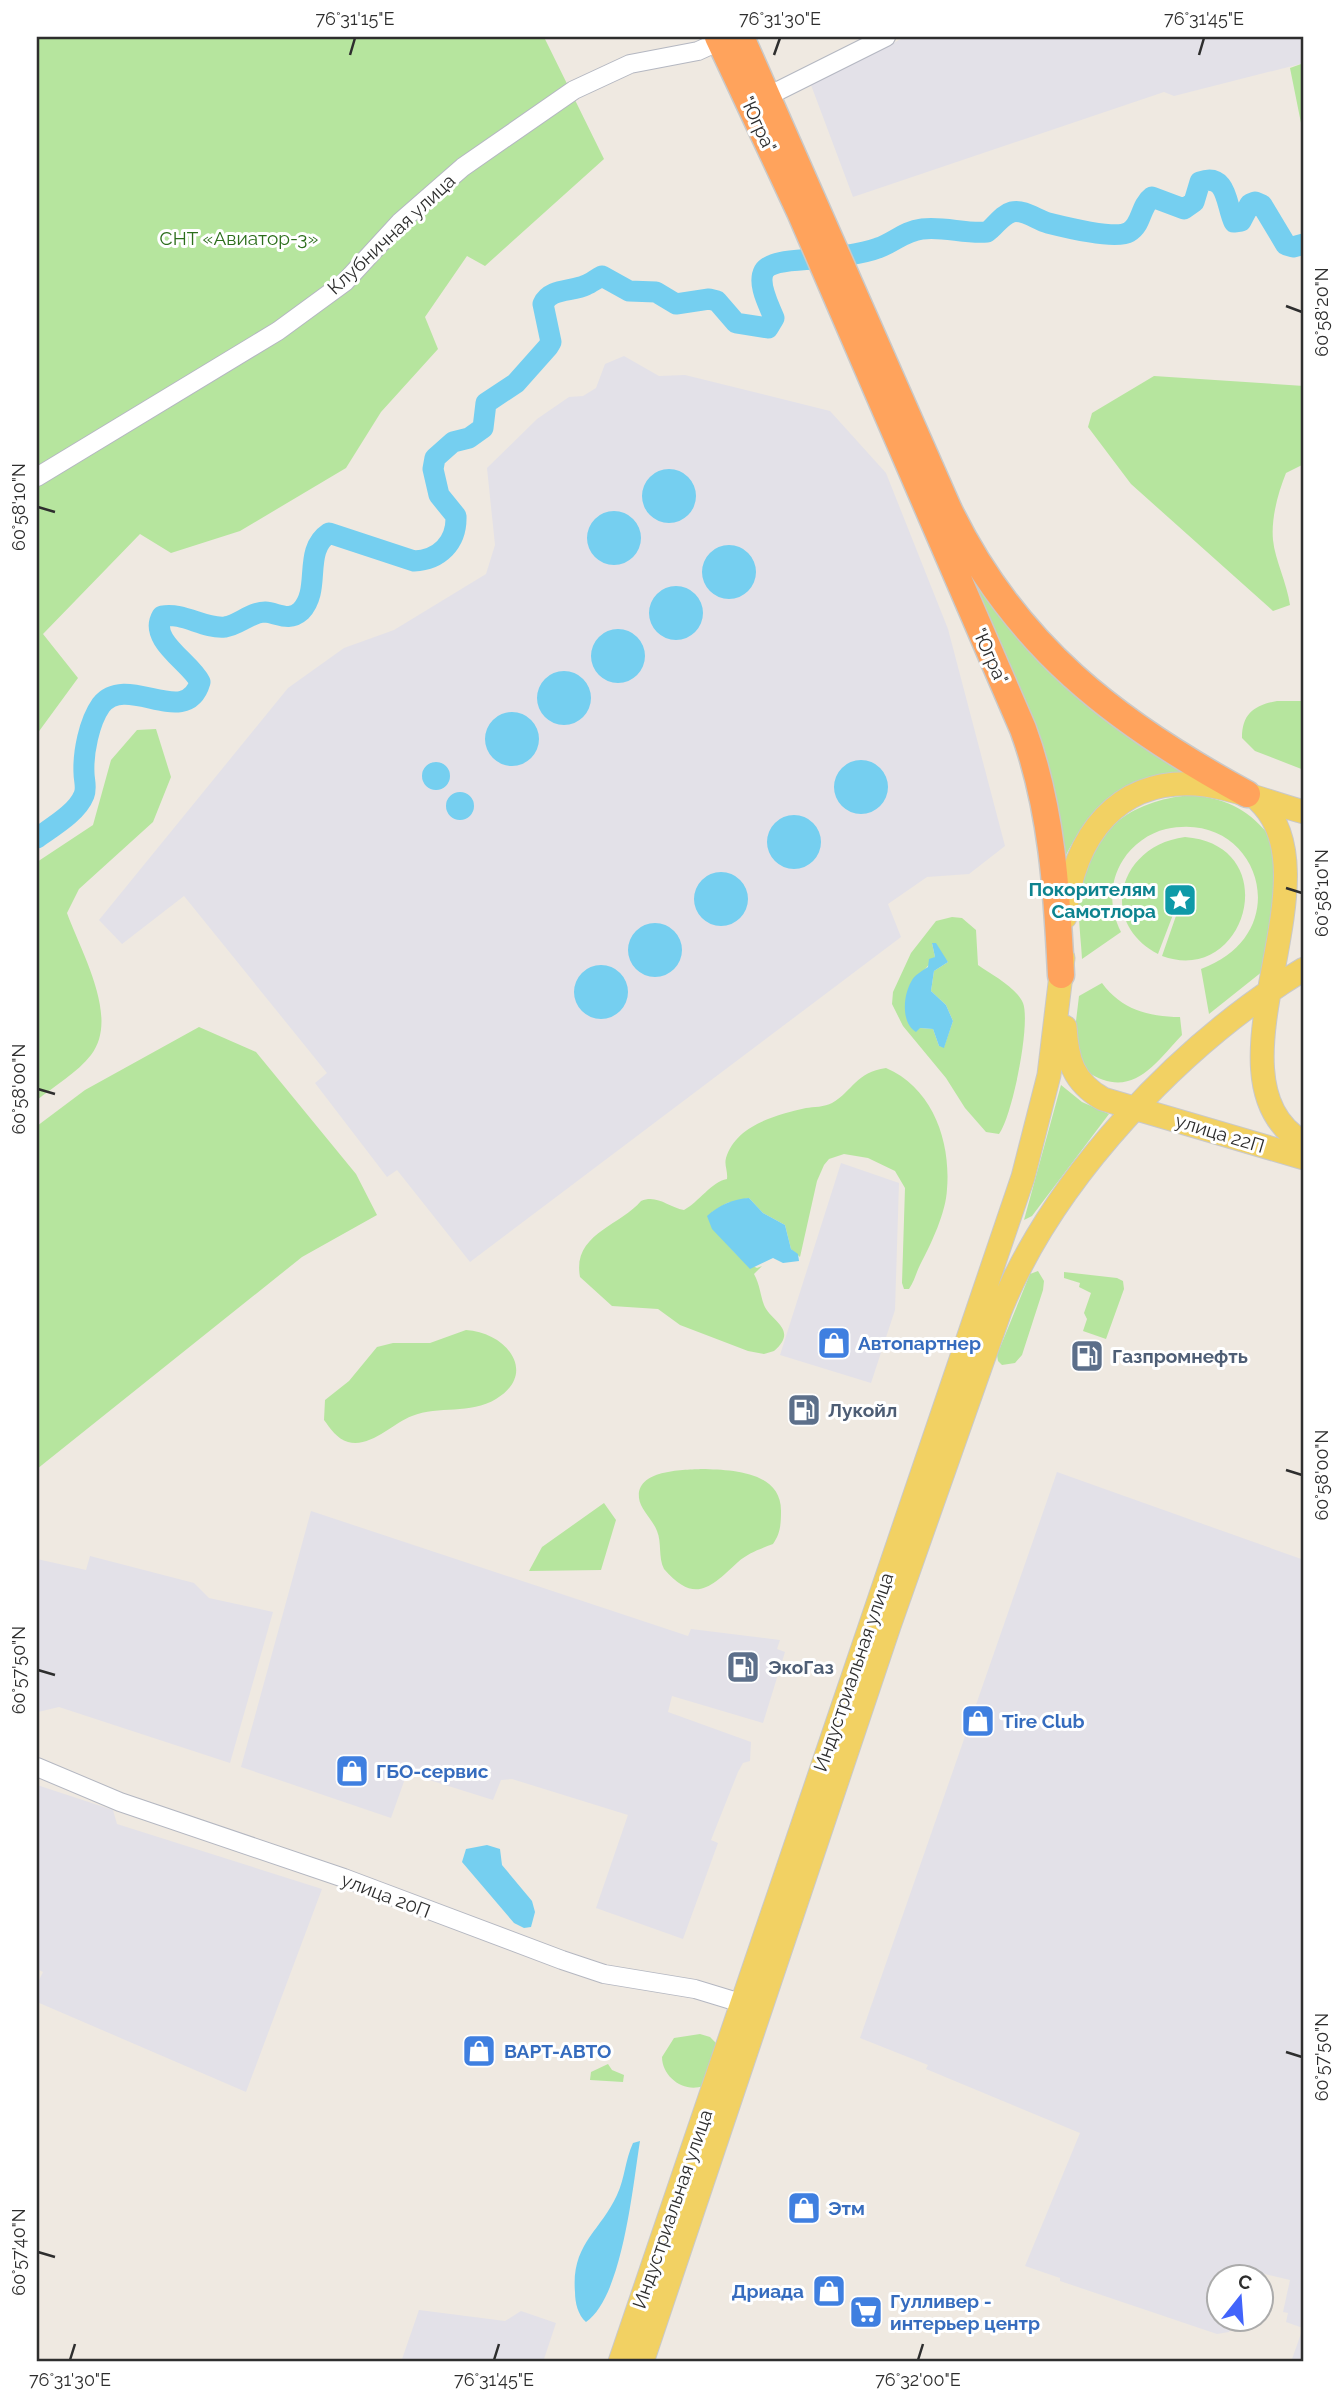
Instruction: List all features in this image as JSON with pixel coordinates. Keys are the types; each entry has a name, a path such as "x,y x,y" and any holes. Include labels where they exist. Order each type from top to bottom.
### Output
{"highway":[{"name":"\"Югра\"","path":"726,38 768,96 808,208"},
{"name":"\"Югра\"","path":"726,38 808,208"},
{"path":"808,208 847,296"},
{"name":"\"Югра\"","path":"847,296 949,510 980,569 1010,613 1060,664 1111,708 1166,746 1247,794"},
{"name":"\"Югра\"","path":"847,296 1030,748 1049,828 1061,975"}],"main road":[{"path":"1061,975 1070,876 1080,852 1097,826 1119,805 1146,791 1174,785 1203,785 1247,794 1304,812"},
{"name":"улица 22П","path":"1247,794 1281,821 1300,866 1301,916 1296,974 1270,1049 1268,1070 1280,1117 1290,1133 1304,1143"},
{"name":"Индустриальная улица","path":"642,2362 894,1613 1000,1311 1040,1227 1088,1162 1136,1109 1212,1038 1296,974"},
{"name":"улица 22П","path":"1061,975 1070,1067 1091,1092 1136,1109 1304,1158"},
{"name":"Индустриальная улица","path":"620,2362 1023,1177 1048,1083 1061,975"}],"street":[{"path":"768,96 886,37"},
{"name":"Клубничная улица","path":"37,477 289,323 353,274 400,222 463,167 574,89 630,64 698,51 726,38"},
{"name":"улица 20П","path":"37,1767 100,1794 344,1878 562,1960 604,1974 695,1989 741,2003"}],"shaded area":[{"path":"905,37 1304,37 1304,63 1174,96 1164,92 853,197 811,85"},
{"path":"624,356 659,376 685,375 830,411 886,473 948,629 1005,846 969,874 927,877 888,904 901,937 470,1262 397,1170 387,1177 315,1083 327,1073 184,896 122,944 99,920 288,688 344,648 394,630 486,574 495,545 487,468 537,419 569,397 583,396 596,388 605,364"},
{"path":"841,1163 899,1183 895,1310 871,1383 780,1355"},
{"path":"1057,1472 1304,1560 1304,2362 1291,2362 1303,2328 1286,2322 1288,2313 1283,2312 1290,2280 1274,2276 1274,2262 1204,2262 1204,2330 1060,2281 1060,2278 1025,2266 1080,2133 926,2069 928,2065 860,2038"},
{"path":"311,1511 688,1636 691,1629 780,1640 777,1649 785,1652 763,1723 672,1696 668,1712 751,1742 750,1761 743,1763 738,1772 711,1840 718,1843 683,1939 596,1908 628,1815 512,1779 501,1780 493,1800 407,1773 391,1818 241,1767"},
{"path":"90,1556 194,1583 209,1598 273,1612 230,1763 59,1707 38,1712 37,1559 86,1570"},
{"path":"37,1785 113,1810 117,1824 322,1889 246,2092 37,2002 37,1984 43,1972 37,1969"},
{"path":"419,2310 505,2321 521,2311 556,2323 543,2362 401,2362"}],"green space":[{"name":"СНТ «Авиатор-3»","path":"37,37 544,37 604,159 485,266 467,256 425,317 438,349 381,412 346,468 240,531 171,553 140,534 43,634 78,678 37,734"},
{"path":"1304,63 1304,138 1290,68"},
{"path":"850,297 975,578 1196,774 1153,776 1117,793 1087,821 1065,857"},
{"path":"1154,376 1304,386 1304,464 1286,473 1273,523 1274,548 1290,605 1273,611 1131,484 1088,427 1092,413"},
{"path":"1277,701 1304,701 1304,770 1255,751 1242,738 1247,716 1262,705"},
{"path":"156,729 171,777 153,822 79,889 67,913 100,1004 99,1040 86,1061 37,1100 37,862 93,825 111,760 137,730"},
{"path":"1190,795 1233,805 1254,819 1283,852 1268,967 1209,1014 1201,969 1232,952 1250,929 1258,903 1255,878 1244,855 1224,837 1198,828 1166,829 1153,833 1136,845 1118,868 1113,886 1114,914 1121,932 1082,959 1080,894 1092,853 1102,837 1115,823 1131,812 1168,798"},
{"path":"1185,837 1216,846 1236,863 1245,886 1243,911 1233,934 1216,952 1192,960 1162,956 1177,913 1187,913 1194,905 1191,891 1179,887 1169,893 1167,904 1174,912 1158,954 1139,940 1127,923 1122,905 1124,886 1132,869 1145,854 1163,843"},
{"path":"952,917 962,918 976,930 978,965 1009,987 1023,1003 1025,1014 1019,1070 999,1134 986,1132 965,1108 946,1078 903,1026 892,1004 893,992 911,953 936,921","holes":["932,943 948,962 934,971 931,991 946,1005 953,1021 944,1047 939,1046 933,1029 920,1028 908,1020 907,997 912,984 935,957"]},
{"path":"1102,983 1109,992 1136,1010 1180,1017 1182,1035 1151,1068 1129,1081 1102,1079 1086,1071 1074,1038 1079,996"},
{"path":"199,1027 256,1052 356,1174 377,1215 302,1257 37,1469 37,1126 85,1090"},
{"path":"886,1068 902,1077 927,1103 936,1118 946,1153 947,1189 944,1208 909,1289 904,1289 902,1283 905,1188 895,1171 868,1158 844,1154 829,1159 817,1181 800,1257 791,1249 785,1225 763,1213 749,1198 727,1203 712,1212 723,1238 734,1252 757,1268 762,1266 754,1274 764,1305 784,1331 781,1343 774,1351 764,1354 748,1351 680,1325 658,1309 612,1306 580,1277 579,1262 590,1241 641,1201 657,1200 684,1210 716,1184 727,1179 726,1158 738,1137 770,1118 829,1104 868,1073"},
{"path":"1061,1085 1082,1102 1109,1114 1032,1216 1024,1220"},
{"path":"1038,1271 1044,1281 1043,1290 1022,1355 1015,1363 1002,1365 997,1355 1030,1274"},
{"path":"1064,1272 1123,1281 1124,1289 1106,1339 1083,1331 1087,1319 1084,1313 1091,1293 1079,1287 1080,1283 1064,1278"},
{"path":"466,1330 481,1332 494,1338 512,1356 516,1366 515,1378 509,1389 496,1399 476,1407 412,1416 373,1438 357,1443 340,1438 324,1420 325,1400 349,1381 377,1347 393,1343 430,1343"},
{"path":"702,1469 740,1472 764,1481 773,1488 779,1498 781,1521 773,1544 746,1556 711,1585 694,1589 685,1587 664,1569 657,1531 639,1498 640,1488 653,1476"},
{"path":"604,1503 616,1520 601,1570 529,1571 542,1547"},
{"path":"700,2034 710,2037 717,2044 703,2086 696,2088 675,2082 666,2071 662,2057 674,2038"},
{"path":"608,2064 612,2070 624,2075 623,2082 590,2080 591,2072"}],"water":[{"path":"669,469 688,477 696,496 688,515 669,523 650,515 642,496 650,477"},
{"path":"614,511 633,519 641,538 633,557 614,565 595,557 587,538 595,519"},
{"path":"729,545 748,553 756,572 748,591 729,599 710,591 702,572 710,553"},
{"path":"676,586 695,594 703,613 695,632 676,640 657,632 649,613 657,594"},
{"path":"618,629 637,637 645,656 637,675 618,683 599,675 591,656 599,637"},
{"path":"564,671 583,679 591,698 583,717 564,725 545,717 537,698 545,679"},
{"path":"512,712 531,720 539,739 531,758 512,766 493,758 485,739 493,720"},
{"path":"861,760 880,768 888,787 880,806 861,814 842,806 834,787 842,768"},
{"path":"436,762 446,766 450,776 446,786 436,790 426,786 422,776 426,766"},
{"path":"460,792 470,796 474,806 470,816 460,820 450,816 446,806 450,796"},
{"path":"794,815 813,823 821,842 813,861 794,869 775,861 767,842 775,823"},
{"path":"721,872 740,880 748,899 740,918 721,926 702,918 694,899 702,880"},
{"path":"655,923 674,931 682,950 674,969 655,977 636,969 628,950 636,931"},
{"path":"932,943 936,943 948,962 934,971 931,991 946,1005 953,1021 944,1048 939,1046 933,1029 920,1028 916,1032 911,1028 905,1009 906,994 912,980 928,967 929,959 935,957"},
{"path":"601,965 620,973 628,992 620,1011 601,1019 582,1011 574,992 582,973"},
{"path":"749,1198 763,1213 785,1225 791,1249 798,1254 799,1261 783,1263 773,1258 750,1269 712,1229 707,1216 732,1201"},
{"path":"487,1845 500,1849 502,1865 532,1901 535,1912 531,1927 524,1928 514,1923 462,1862 466,1849"},
{"path":"640,2141 630,2210 618,2265 599,2309 586,2322 579,2312 576,2300 577,2262 588,2239 617,2195 633,2143"}],"waterway":[{"path":"37,838 70,814 81,802 85,787 86,747 93,720 101,705 112,697 125,694 169,702 182,701 193,695 200,682 165,642 159,625 162,616 178,616 209,626 225,627 265,612 288,616 297,614 307,602 310,592 316,550 329,533 414,561 431,557 445,548 456,526 456,516 439,495 433,469 435,458 453,442 469,438 483,428 486,403 516,383 548,347 551,342 543,304 551,295 580,287 602,276 629,291 656,292 676,304 709,299 717,301 736,323 768,328 774,318 764,295 762,276 764,271 776,264 866,252 922,229 987,232 1005,216 1017,211 1077,230 1122,234 1133,229 1152,197 1184,209 1194,202 1200,182 1209,180 1221,186 1234,222 1241,221 1250,204 1255,202 1262,205 1286,245 1293,247 1304,244"}],"place":[{"name":"Покорителям Самотлора","path":"1180,900"},
{"name":"Автопартнер","path":"834,1343"},
{"name":"Газпромнефть","path":"1087,1356"},
{"name":"Лукойл","path":"804,1410"},
{"name":"ЭкоГаз","path":"743,1667"},
{"name":"Tire Club","path":"978,1721"},
{"name":"ГБО-сервис","path":"352,1771"},
{"name":"ВАРТ-АВТО","path":"479,2051"},
{"name":"Этм","path":"804,2208"},
{"name":"Дриада","path":"829,2291"},
{"name":"Гулливер - интерьер центр","path":"866,2312"}]}
